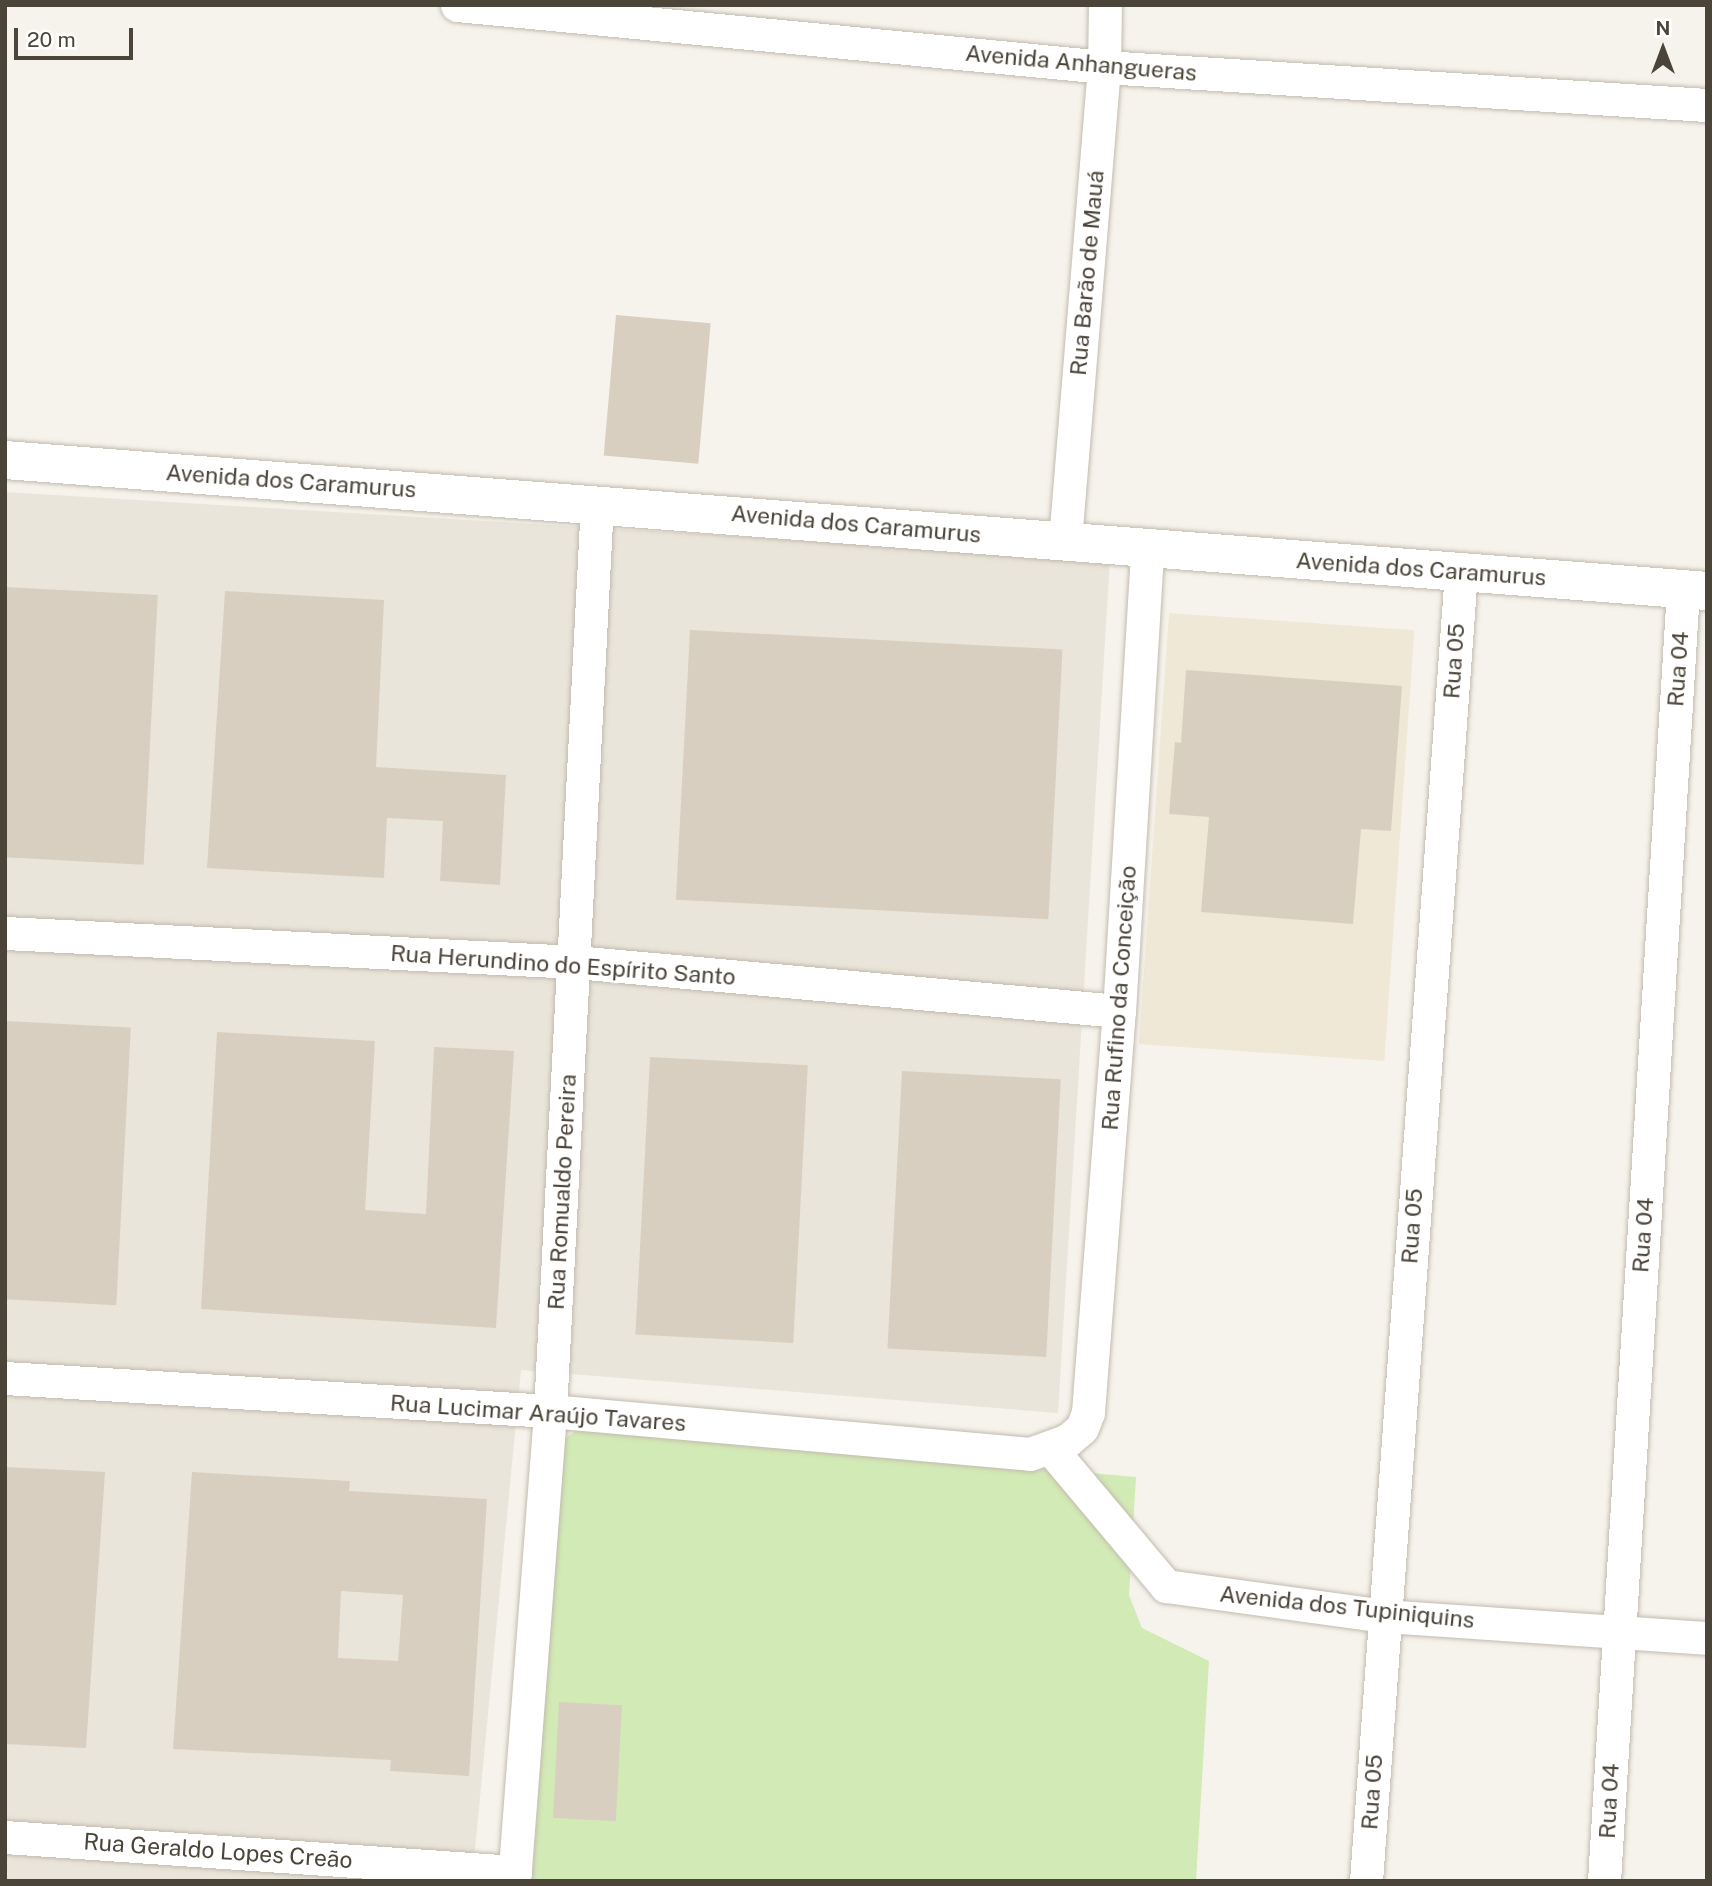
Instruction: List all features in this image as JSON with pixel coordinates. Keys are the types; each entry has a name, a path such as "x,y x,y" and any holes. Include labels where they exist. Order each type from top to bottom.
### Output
{"street":[{"name":"Avenida Anhangueras","path":"457,5 1104,67 1707,105"},
{"name":"Rua Barão de Mauá","path":"1065,541 1104,67 1105,5"},
{"name":"Avenida dos Caramurus","path":"5,460 597,503 1695,590"},
{"name":"Rua Romualdo Pereira","path":"515,1876 550,1411 597,503"},
{"name":"Rua Rufino da Conceição","path":"1059,1444 1082,1428 1088,1412 1119,1011 1147,548"},
{"name":"Rua 05","path":"1366,1881 1461,572"},
{"name":"Rua 04","path":"1604,1881 1619,1632 1695,590"},
{"name":"Rua Herundino do Espírito Santo","path":"5,933 575,962 1119,1011"},
{"name":"Rua Lucimar Araújo Tavares","path":"5,1378 550,1411 1030,1454 1059,1444"},
{"name":"Avenida dos Tupiniquins","path":"1059,1444 1166,1586 1384,1616 1707,1638"},
{"name":"Rua Geraldo Lopes Creão","path":"5,1837 515,1876"}],"shaded area":[{"path":"5,492 1110,559 1058,1413 521,1370 472,1881 5,1881"},
{"path":"1169,613 1414,630 1384,1061 1139,1044"}],"green space":[{"path":"580,1428 1136,1477 1129,1595 1142,1628 1209,1661 1196,1881 532,1881 564,1439"}],"building":[{"path":"616,315 711,323 698,464 604,455"},
{"path":"5,587 158,595 144,865 5,857"},
{"path":"225,591 384,600 376,767 506,775 500,885 440,881 443,821 387,818 384,878 207,868"},
{"path":"690,630 1062,650 1048,919 676,900"},
{"path":"1186,670 1402,686 1391,831 1361,829 1353,924 1201,912 1209,817 1169,814 1175,742 1181,743"},
{"path":"5,1021 131,1028 116,1305 5,1299"},
{"path":"217,1032 375,1041 365,1210 426,1214 434,1047 514,1051 496,1328 201,1309"},
{"path":"650,1057 808,1065 793,1343 635,1335"},
{"path":"902,1071 1061,1079 1046,1357 887,1349"},
{"path":"5,1467 105,1472 86,1748 5,1744"},
{"path":"192,1472 350,1481 349,1491 487,1499 469,1776 390,1771 391,1760 173,1749","holes":["341,1591 403,1595 398,1661 338,1658"]},
{"path":"559,1702 622,1705 616,1821 553,1818"}]}
